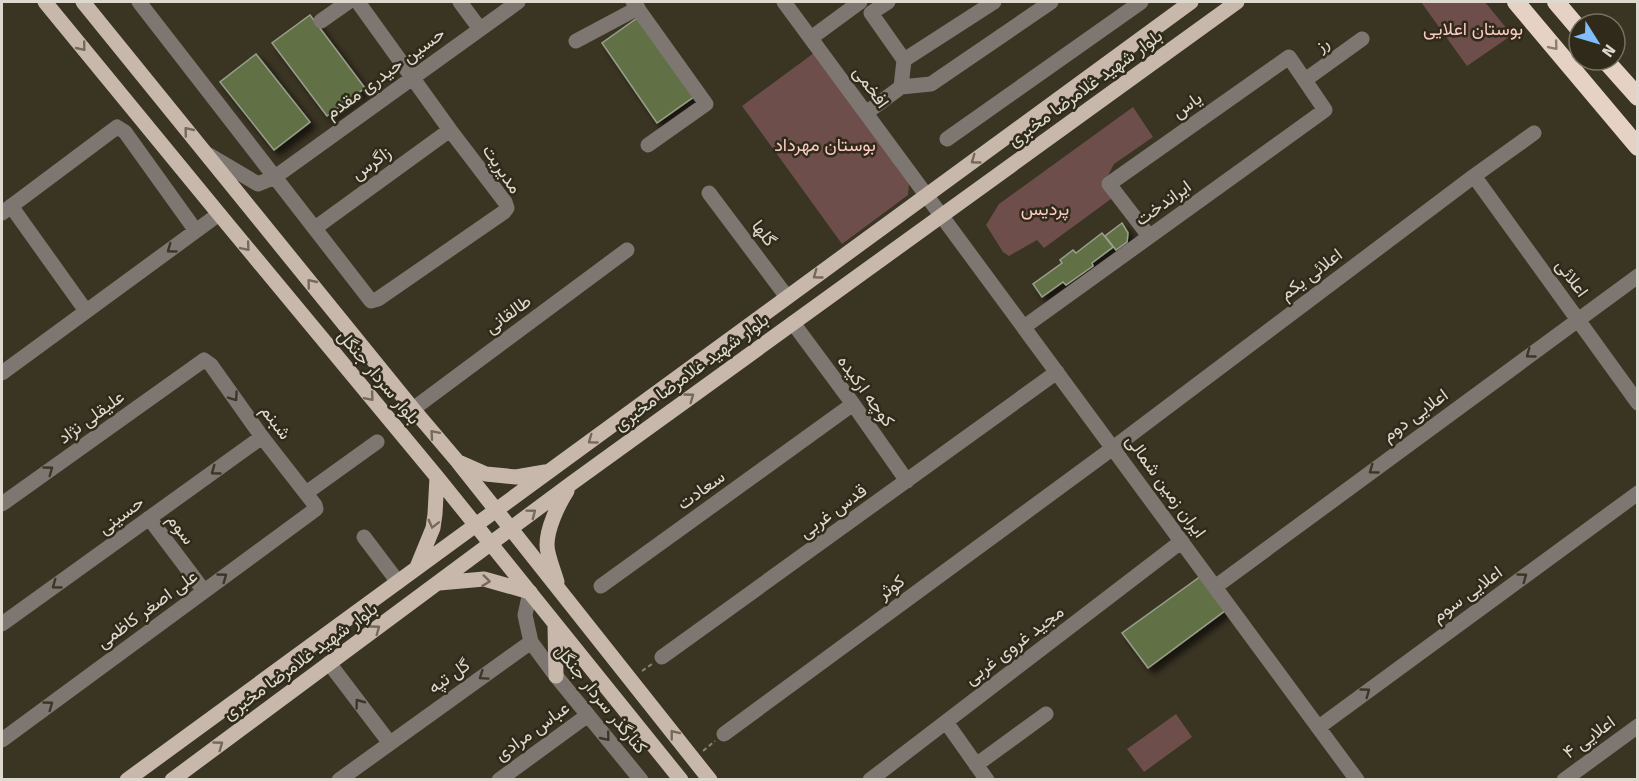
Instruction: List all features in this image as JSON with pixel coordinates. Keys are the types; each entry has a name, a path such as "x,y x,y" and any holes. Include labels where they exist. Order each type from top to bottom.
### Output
{"highway":[{"path":"1516,2 1638,147"},
{"path":"1556,2 1567,15"},
{"path":"1616,72 1638,97"}],"main road":[{"name":"بلوار سردار جنگل","path":"45,2 437,477 681,780"},
{"name":"بلوار سردار جنگل","path":"83,2 458,462 710,780"},
{"name":"بلوار شهید غلامرضا مخبری","path":"127,780 1191,2"},
{"name":"بلوار شهید غلامرضا مخبری","path":"172,780 572,483 1237,2"},
{"path":"458,462 486,474 516,477 548,472"},
{"path":"416,568 433,528 437,477"},
{"path":"560,590 547,545 551,524 572,483"},
{"path":"440,583 484,579 530,592"},
{"path":"555,625 556,676"}],"street":[{"path":"140,2 315,228"},
{"path":"321,21 348,2"},
{"name":"مدیریت","path":"315,228 371,301 378,299 507,208 505,202 358,2"},
{"path":"460,2 480,29"},
{"name":"حسین حیدری مقدم","path":"275,177 518,2"},
{"name":"افخمی","path":"784,2 942,216"},
{"path":"811,38 860,2"},
{"path":"888,2 871,14 904,60 901,87"},
{"path":"904,60 994,2"},
{"path":"866,113 901,87 931,84 1051,2"},
{"path":"947,139 1141,2"},
{"path":"576,41 635,5 706,104 648,145"},
{"name":"رز","path":"1305,81 1362,39"},
{"name":"یاس","path":"1149,236 1109,183 1289,57 1325,110"},
{"name":"ایراندخت","path":"1024,327 1325,110"},
{"path":"86,311 6,210 112,129 117,127 125,132 196,231"},
{"name":"زاگرس","path":"315,228 450,130"},
{"name":"اعلائی یکم","path":"1113,448 1534,133"},
{"path":"206,154 258,184 275,177"},
{"name":"اعلائی","path":"1474,176 1638,403"},
{"name":"گلها","path":"709,193 787,297"},
{"path":"2,373 219,214"},
{"name":"ایران زمین شمالی","path":"942,216 1357,780"},
{"name":"طالقانی","path":"413,409 627,250"},
{"name":"اعلایی دوم","path":"1215,587 1638,276"},
{"name":"کوچه ارکیده","path":"793,323 908,481"},
{"name":"شبنم","path":"204,360 211,365 316,509"},
{"name":"علیقلی نژاد","path":"2,504 204,360"},
{"name":"قدس غربی","path":"662,657 1057,372"},
{"name":"سعادت","path":"601,586 853,404"},
{"name":"حسینی","path":"2,624 262,437"},
{"path":"306,493 377,442"},
{"name":"کوثر","path":"724,734 1113,448"},
{"name":"اعلایی سوم","path":"1319,727 1638,493"},
{"name":"علی اصغر کاظمی","path":"2,740 316,509"},
{"name":"سوم","path":"149,518 204,591"},
{"path":"364,537 398,582"},
{"name":"مجید غروی غربی","path":"870,780 1182,542"},
{"path":"530,592 525,615 531,642"},
{"name":"کنارگذر سردار جنگل","path":"531,642 641,780"},
{"name":"گل تپه","path":"339,780 531,642"},
{"path":"329,663 389,742"},
{"path":"976,765 1046,714"},
{"name":"عباس مرادی","path":"499,780 588,715"},
{"path":"945,722 987,780"},
{"name":"اعلایی ۴","path":"1564,780 1638,726"}],"path":[{"path":"631,680 662,657"},
{"path":"693,758 724,734"}],"green space":[{"name":"بوستان اعلایی","path":"1421,2 1485,2 1512,35 1467,66"},
{"name":"بوستان مهرداد","path":"814,53 909,184 908,195 842,244 742,106"},
{"name":"پردیس","path":"1133,107 1153,137 1114,164 1103,185 1111,199 1044,248 1037,240 1009,256 1003,252 986,225 999,204"},
{"path":"1176,714 1192,737 1144,772 1127,749"}],"building":[{"path":"310,15 365,88 327,116 272,43"},
{"path":"640,16 695,96 657,123 602,43"},
{"path":"256,54 310,122 274,150 220,82"},
{"path":"1122,223 1128,233 1127,242 1116,250 1105,236"},
{"path":"1102,233 1113,247 1092,263 1093,266 1066,285 1063,282 1042,297 1033,284 1062,263 1060,260 1073,250 1076,253"},
{"path":"1201,576 1226,610 1148,668 1122,633"}]}
